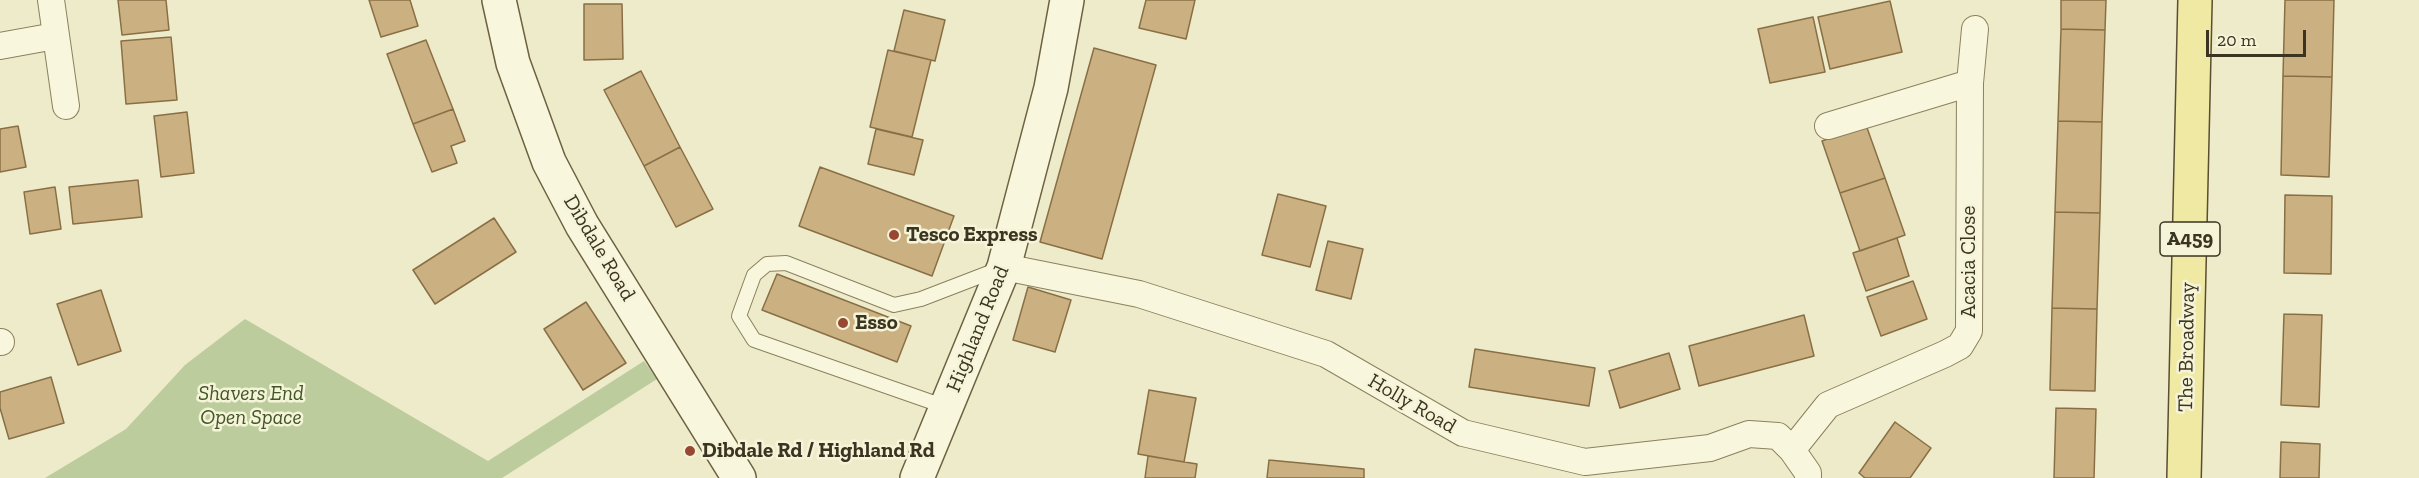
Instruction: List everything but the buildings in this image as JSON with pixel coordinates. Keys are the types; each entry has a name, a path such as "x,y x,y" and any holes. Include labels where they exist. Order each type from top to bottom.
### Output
{"main road":[{"name":"The Broadway","path":"2184,478 2195,0"}],"street":[{"path":"51,0 66,106"},
{"name":"Dibdale Road","path":"499,0 513,63 549,162 582,225 739,478"},
{"name":"Highland Road","path":"917,478 1004,267 1051,88 1067,0"},
{"name":"Acacia Close","path":"1792,450 1828,405 1945,354 1959,345 1969,331 1970,83 1975,28"},
{"path":"0,46 55,36"},
{"path":"1828,126 1970,83"},
{"name":"Holly Road","path":"1004,267 1139,294 1326,354 1463,433 1585,462 1710,448 1749,434 1778,436 1809,473 1808,478"}],"lane":[{"path":"946,407 754,340 739,316 754,275 767,264 786,263 894,305 921,299 1004,267"}],"green space":[{"name":"Shavers End Open Space","path":"245,319 488,461 644,361 657,379 502,478 45,478 126,429 185,365"}],"place":[{"name":"Tesco Express","path":"894,235"},
{"name":"Esso","path":"843,323"},
{"name":"Dibdale Rd / Highland Rd","path":"690,451"}]}
